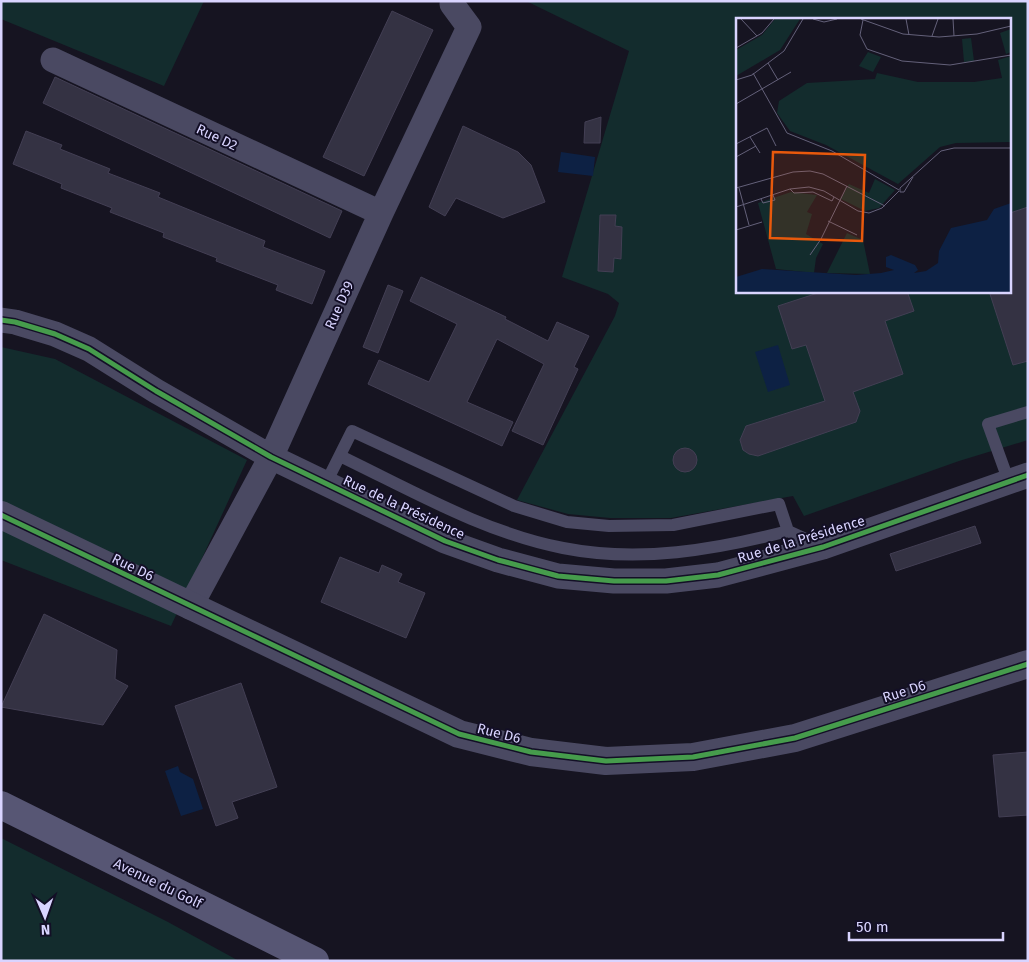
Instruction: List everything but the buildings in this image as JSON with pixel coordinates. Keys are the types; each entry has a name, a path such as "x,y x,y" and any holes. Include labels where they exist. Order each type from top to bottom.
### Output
{"main road":[{"name":"Avenue du Golf","path":"1,805 315,961"}],"street":[{"name":"Rue D39","path":"190,607 271,456 381,213 470,27 452,3"},
{"name":"Rue D2","path":"53,60 381,213"},
{"name":"Rue de la Présidence","path":"1,320 15,322 55,334 89,350 156,391 271,456 445,541 498,560 558,576 614,581 666,581 709,576 764,564 824,546 1018,478"},
{"name":"Rue D6","path":"1,515 459,734 531,752 606,761 693,757 795,738 1028,664"}],"lane":[{"path":"1018,478 988,424 1028,412"},
{"path":"326,484 352,431 514,506 567,522 609,526 673,525 780,504 788,531"},
{"path":"340,456 461,514 506,532 562,548 611,555 675,553 744,542 788,531 824,546"}],"green space":[{"path":"1,1 204,1 164,86 1,19"},
{"path":"526,1 1028,1 1028,440 959,461 804,516 793,496 671,518 610,518 568,514 517,500 615,316 619,303 608,294 562,277 629,51"},
{"path":"1,347 55,359 247,460 171,626 1,560"},
{"path":"1,838 168,922 239,961 1,961"}],"water":[{"path":"561,152 595,157 593,176 558,172"},
{"path":"778,345 790,385 768,392 755,352"},
{"path":"178,766 180,772 193,779 203,809 181,816 165,771"}],"cycle path":[{"path":"1,320 15,322 55,334 89,349 156,391 271,457 445,541 498,560 558,576 614,581 666,581 718,575 823,547 1028,475"},
{"path":"1,515 459,734 531,752 606,761 693,757 795,738 1028,664"}]}
